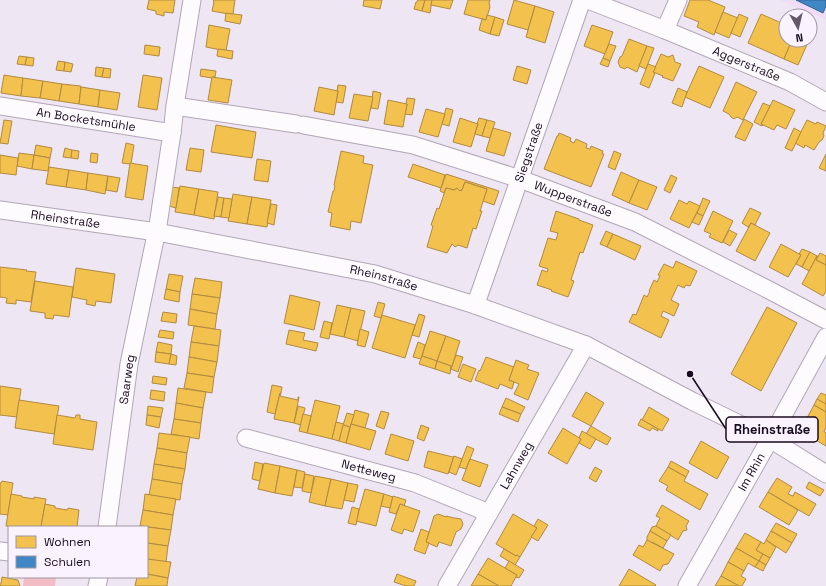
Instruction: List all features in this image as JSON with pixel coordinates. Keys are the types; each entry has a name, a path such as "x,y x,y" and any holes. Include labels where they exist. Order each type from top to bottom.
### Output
{"street":[{"path":"157,232 192,0"},
{"name":"Siegstraße","path":"475,305 582,0"},
{"name":"Aggerstraße","path":"588,0 790,82 826,102"},
{"path":"665,30 678,0"},
{"name":"An Bocketsmühle","path":"0,106 172,132"},
{"name":"Wupperstraße","path":"175,106 299,124 413,145 520,179 635,222 826,320"},
{"name":"Rheinstraße","path":"0,210 157,232 375,274 475,305 586,346 692,401 770,439 826,474"},
{"name":"Saarweg","path":"107,526 129,364 157,232"},
{"name":"Im Rhin","path":"687,586 826,337"},
{"name":"Lahnweg","path":"447,586 586,346"},
{"name":"Netteweg","path":"246,438 415,483 489,513"}],"shaded area":[{"path":"780,0 826,0 826,20 818,17 818,8 798,8"},
{"path":"24,578 56,578 55,586 23,586"}],"building: Wohnen":[{"path":"149,0 175,0 173,13 164,12 164,16 156,14 156,11 147,9"},
{"path":"214,0 235,0 234,15 212,11"},
{"path":"364,0 382,0 380,9 363,6"},
{"path":"418,0 425,0 422,11 414,9"},
{"path":"425,0 432,0 430,13 422,11"},
{"path":"432,0 453,0 450,9 431,5"},
{"path":"468,0 490,0 490,7 486,20 464,14"},
{"path":"514,0 535,6 528,30 507,24"},
{"path":"690,0 708,0 725,7 714,35 697,27 699,22 684,16"},
{"path":"535,6 554,12 545,43 526,37"},
{"path":"723,12 738,18 729,38 715,32"},
{"path":"226,13 242,15 240,24 225,21"},
{"path":"739,14 748,18 740,37 731,33"},
{"path":"761,14 778,21 778,48 789,48 784,59 748,43"},
{"path":"487,15 495,17 490,34 479,30 482,19 486,20"},
{"path":"495,17 504,20 499,36 490,34"},
{"path":"209,25 230,29 226,51 206,47"},
{"path":"592,25 613,32 605,54 584,46"},
{"path":"629,39 647,46 637,72 627,67 625,69 620,67 618,62"},
{"path":"609,44 616,46 610,61 603,58"},
{"path":"145,45 160,47 159,56 144,54"},
{"path":"647,46 654,48 646,69 639,66"},
{"path":"789,48 805,48 798,65 784,59"},
{"path":"218,49 233,51 232,59 217,56"},
{"path":"661,54 668,57 673,55 675,62 681,64 673,81 653,72"},
{"path":"19,56 27,57 25,65 17,64"},
{"path":"27,57 34,58 33,66 25,65"},
{"path":"603,58 610,61 608,67 600,64"},
{"path":"58,61 65,62 64,71 56,70"},
{"path":"65,62 73,64 71,72 64,71"},
{"path":"648,64 656,67 653,72 655,73 649,88 640,84"},
{"path":"517,66 531,70 527,84 513,80"},
{"path":"699,66 724,77 710,108 685,97"},
{"path":"96,67 104,68 102,77 95,76"},
{"path":"104,68 111,69 110,78 102,77"},
{"path":"201,69 216,71 215,77 200,76"},
{"path":"4,75 23,78 21,96 1,93"},
{"path":"143,75 162,78 157,110 138,107"},
{"path":"212,77 232,80 228,103 208,100"},
{"path":"23,78 43,81 40,98 21,96"},
{"path":"43,81 62,84 59,101 40,98"},
{"path":"736,82 757,92 743,120 737,117 734,119 723,111"},
{"path":"62,84 81,86 79,104 59,101"},
{"path":"338,85 346,86 343,103 336,102"},
{"path":"81,87 100,90 98,107 79,104"},
{"path":"319,87 338,91 334,115 314,111"},
{"path":"678,88 687,92 682,107 672,103"},
{"path":"100,90 120,93 117,110 98,107"},
{"path":"373,91 381,93 378,109 371,108"},
{"path":"354,94 373,97 368,121 349,118"},
{"path":"407,98 415,99 412,115 405,114"},
{"path":"388,100 407,104 403,127 384,124"},
{"path":"773,100 795,110 786,129 777,125 774,130 761,124"},
{"path":"763,103 770,106 761,124 763,125 762,126 754,122"},
{"path":"446,108 453,110 449,126 442,124"},
{"path":"426,109 445,114 438,137 419,132"},
{"path":"460,118 478,124 471,147 453,142"},
{"path":"479,118 487,120 482,136 475,134"},
{"path":"744,119 753,124 745,141 735,137"},
{"path":"4,120 12,121 8,144 0,143"},
{"path":"487,120 495,122 490,138 482,136"},
{"path":"807,120 826,126 822,140 814,150 805,145 804,148 795,143"},
{"path":"216,125 256,132 252,158 211,152"},
{"path":"493,128 511,133 504,156 486,151"},
{"path":"794,128 801,132 792,151 785,148"},
{"path":"559,133 571,138 570,141 574,143 576,139 587,144 586,148 590,149 591,146 603,151 602,154 604,154 591,187 544,169"},
{"path":"126,143 134,145 131,164 122,163"},
{"path":"36,145 52,148 50,158 34,155"},
{"path":"65,148 72,150 71,158 63,157"},
{"path":"190,148 204,150 201,172 186,170"},
{"path":"72,150 79,151 78,159 71,158"},
{"path":"341,151 364,156 363,163 373,165 361,223 351,221 350,230 330,226 332,213 328,212 334,191"},
{"path":"614,151 621,154 615,170 608,167"},
{"path":"19,153 34,155 32,169 17,166"},
{"path":"91,153 98,154 97,163 90,162"},
{"path":"826,154 826,171 819,168"},
{"path":"0,155 18,158 16,175 0,173"},
{"path":"34,155 50,158 48,171 32,169"},
{"path":"257,159 271,161 268,182 254,180"},
{"path":"130,163 148,166 143,200 125,197"},
{"path":"413,164 445,175 441,188 408,177"},
{"path":"49,167 69,170 66,187 46,184"},
{"path":"69,170 88,173 86,190 66,187"},
{"path":"621,172 639,180 629,203 612,195"},
{"path":"88,173 108,176 105,194 86,190"},
{"path":"446,174 499,191 494,205 483,201 487,189 465,182 462,190 460,191 457,188 454,190 446,188 444,193 440,191"},
{"path":"671,175 677,178 670,193 664,190"},
{"path":"108,176 120,178 117,192 106,190"},
{"path":"639,180 657,187 647,210 629,203"},
{"path":"465,182 487,189 476,229 473,228 467,248 458,245 455,247 452,244 447,253 427,247 433,226 431,225 437,208 439,209 446,188 454,190 457,188 460,191 462,190"},
{"path":"180,186 199,189 194,215 175,212"},
{"path":"172,187 179,188 176,208 169,206"},
{"path":"199,189 218,192 214,219 194,215"},
{"path":"233,194 252,197 247,224 228,221"},
{"path":"218,197 224,198 221,217 214,216"},
{"path":"252,197 271,200 267,227 247,224"},
{"path":"224,198 232,199 229,218 221,217"},
{"path":"703,198 710,201 703,216 697,213"},
{"path":"679,200 687,204 689,201 700,206 689,228 670,219"},
{"path":"271,204 277,205 274,225 267,223"},
{"path":"750,208 761,213 755,225 751,223 748,227 742,223"},
{"path":"556,211 593,225 583,253 580,252 571,280 574,281 568,297 537,285 542,270 547,272 548,269 539,266 548,238 556,240 558,233 550,231"},
{"path":"713,211 733,221 722,243 709,237 711,234 704,231"},
{"path":"697,213 703,216 699,225 692,222"},
{"path":"751,223 770,233 755,261 736,251"},
{"path":"729,230 737,234 730,246 723,242"},
{"path":"606,231 613,234 607,247 600,244"},
{"path":"613,234 641,246 635,260 607,247"},
{"path":"781,244 801,255 788,277 769,267"},
{"path":"802,249 810,252 802,267 796,264 801,255 799,254"},
{"path":"810,252 817,256 809,271 802,267"},
{"path":"820,253 826,256 826,265 816,260"},
{"path":"817,256 816,260 826,265 826,291 823,296 802,284"},
{"path":"676,261 697,271 690,286 686,285 684,288 678,285 671,300 679,304 674,316 663,311 661,316 669,320 661,338 629,322 633,314 636,315 644,295 647,297 654,280 657,282 660,276 658,275 664,264 673,268"},
{"path":"0,267 36,272 31,302 16,300 16,304 6,303 7,298 0,297"},
{"path":"76,268 115,274 111,303 96,301 95,306 86,304 87,300 72,297"},
{"path":"169,274 183,276 180,292 166,289"},
{"path":"195,278 222,282 220,298 192,294"},
{"path":"35,281 73,287 69,317 54,315 53,319 45,318 45,313 30,311"},
{"path":"166,289 180,292 179,302 164,299"},
{"path":"192,294 220,298 217,314 190,309"},
{"path":"290,295 320,302 314,330 284,323"},
{"path":"378,302 385,304 381,318 374,316"},
{"path":"337,305 351,308 344,337 330,334"},
{"path":"767,307 797,323 761,391 731,374"},
{"path":"351,308 365,311 358,341 344,337"},
{"path":"190,309 217,314 215,329 188,325"},
{"path":"163,312 177,314 176,323 161,321"},
{"path":"419,314 425,316 419,337 412,335"},
{"path":"382,315 415,325 405,358 372,348"},
{"path":"324,321 332,323 329,339 320,337"},
{"path":"194,326 221,330 219,346 191,342"},
{"path":"360,329 369,332 365,347 357,345"},
{"path":"160,330 174,332 173,339 158,337"},
{"path":"289,330 305,333 303,340 318,343 316,351 286,344"},
{"path":"430,331 446,336 437,361 422,356 421,359"},
{"path":"446,336 460,341 451,369 451,366 437,361"},
{"path":"158,342 172,345 171,354 156,352"},
{"path":"191,342 219,346 217,362 189,357"},
{"path":"418,342 425,345 421,359 413,357"},
{"path":"156,352 171,354 169,364 155,362"},
{"path":"171,354 177,356 176,365 169,364"},
{"path":"456,355 463,357 458,372 451,369"},
{"path":"422,356 437,361 435,369 419,364"},
{"path":"189,357 217,362 214,377 187,373"},
{"path":"486,357 514,367 509,380 514,382 512,389 500,384 498,389 475,380"},
{"path":"516,360 529,365 527,369 539,373 528,400 514,394 519,384 509,380"},
{"path":"437,361 451,366 450,374 435,369"},
{"path":"463,364 476,369 471,382 458,377"},
{"path":"187,373 214,377 212,393 184,388"},
{"path":"153,376 167,378 166,385 152,383"},
{"path":"272,385 282,387 275,414 267,412"},
{"path":"0,386 21,389 17,417 0,415"},
{"path":"178,388 206,392 203,408 176,403"},
{"path":"151,390 165,392 164,401 150,399"},
{"path":"586,392 604,403 591,426 572,416"},
{"path":"280,393 280,396 298,400 299,397 294,423 274,419"},
{"path":"821,393 826,395 826,404 817,399"},
{"path":"506,398 525,407 521,414 502,407"},
{"path":"817,399 826,404 826,412 814,405"},
{"path":"19,400 59,406 54,434 15,428"},
{"path":"315,400 340,406 332,439 307,433"},
{"path":"176,403 203,408 201,423 174,419"},
{"path":"814,405 826,412 826,427 824,432 826,433 826,446 800,431"},
{"path":"148,406 163,408 161,417 147,415"},
{"path":"298,406 305,408 301,425 294,423"},
{"path":"502,407 521,414 518,422 499,414"},
{"path":"649,407 669,419 662,431 642,420"},
{"path":"355,410 369,414 365,428 351,424"},
{"path":"381,411 389,413 384,429 376,426"},
{"path":"347,413 354,415 350,427 343,425"},
{"path":"303,414 311,416 307,433 299,431"},
{"path":"57,415 75,418 76,415 80,415 80,419 97,422 93,450 53,444"},
{"path":"147,415 161,417 159,428 146,425"},
{"path":"174,419 201,423 199,439 171,434"},
{"path":"641,419 658,429 658,431 652,428 650,431 638,425"},
{"path":"336,422 344,424 339,441 332,439"},
{"path":"351,424 376,431 370,450 346,443"},
{"path":"343,425 350,427 346,443 339,441"},
{"path":"421,425 429,428 424,441 417,438"},
{"path":"591,426 611,438 607,445 586,434"},
{"path":"563,428 581,439 567,464 548,453"},
{"path":"582,431 596,439 590,449 579,443 581,439 579,438"},
{"path":"159,433 190,437 187,453 157,448"},
{"path":"391,434 414,441 408,461 385,454"},
{"path":"701,441 729,457 717,479 689,463"},
{"path":"467,446 474,449 466,469 459,467"},
{"path":"157,448 187,453 185,469 154,464"},
{"path":"428,451 454,456 448,474 424,467"},
{"path":"454,456 462,459 456,475 449,472"},
{"path":"470,459 488,465 480,487 462,480"},
{"path":"671,461 689,471 686,477 668,467"},
{"path":"255,462 263,464 260,481 252,479"},
{"path":"264,463 280,466 275,493 258,489"},
{"path":"154,464 185,469 182,484 152,479"},
{"path":"280,466 297,470 292,496 275,493"},
{"path":"595,467 602,471 596,482 589,478"},
{"path":"668,467 686,477 684,481 708,494 700,510 666,490 668,486 659,481"},
{"path":"297,470 305,472 302,488 294,487"},
{"path":"305,474 314,476 311,493 302,491"},
{"path":"315,476 331,479 325,506 309,502"},
{"path":"777,478 792,487 788,494 793,496 795,492 816,504 809,516 768,492"},
{"path":"152,479 182,484 180,500 149,495"},
{"path":"331,479 348,483 342,509 325,506"},
{"path":"2,481 13,483 8,515 0,514 0,483"},
{"path":"809,482 824,490 820,496 806,488"},
{"path":"348,483 358,485 354,502 344,500"},
{"path":"365,489 384,494 376,526 356,521"},
{"path":"768,492 798,510 789,525 759,507"},
{"path":"11,494 34,499 34,497 46,499 41,526 6,526"},
{"path":"145,494 176,499 173,515 143,510"},
{"path":"384,494 393,497 390,508 381,506"},
{"path":"393,496 406,500 404,506 400,504 396,514 389,512"},
{"path":"45,504 55,506 55,508 79,510 77,526 41,526"},
{"path":"400,504 420,511 413,532 404,529 402,534 391,530"},
{"path":"662,505 689,521 686,526 687,530 683,531 678,540 656,526 660,518 656,516"},
{"path":"352,507 359,509 356,525 348,523"},
{"path":"143,510 173,515 171,530 140,526"},
{"path":"438,514 446,517 461,519 463,524 461,529 456,532 451,546 439,542 437,547 426,542 434,516"},
{"path":"513,514 537,528 520,557 496,544"},
{"path":"538,519 548,525 538,541 531,537 537,528 534,526"},
{"path":"776,523 797,534 792,543 771,531"},
{"path":"656,526 671,535 667,541 650,531 652,527"},
{"path":"148,527 171,530 168,546 148,543"},
{"path":"421,529 429,532 426,542 429,543 425,554 414,550"},
{"path":"650,531 667,541 663,548 647,540"},
{"path":"771,531 792,543 786,553 766,540"},
{"path":"745,533 761,542 756,550 763,554 759,561 736,548"},
{"path":"647,540 674,554 668,564 663,565 660,571 633,555 639,545 643,547"},
{"path":"766,540 776,547 770,558 756,550 761,542 764,544"},
{"path":"148,543 168,546 166,562 148,559"},
{"path":"736,548 759,561 755,567 748,563 744,571 728,562"},
{"path":"504,549 520,557 515,565 500,556"},
{"path":"763,554 770,558 766,565 759,561"},
{"path":"488,558 517,575 511,586 499,586 478,574"},
{"path":"148,559 171,562 168,578 148,574"},
{"path":"509,561 524,570 519,578 516,577 517,575 505,568"},
{"path":"759,561 766,565 763,571 755,567"},
{"path":"728,562 744,571 741,576 746,579 742,586 739,586 721,576"},
{"path":"629,569 656,585 619,586"},
{"path":"148,574 168,578 167,586 135,586 137,578 148,578"},
{"path":"397,574 416,581 414,586 406,586 394,582"},
{"path":"478,574 499,586 471,586"},
{"path":"721,576 739,586 715,586"},
{"path":"2,577 18,580 20,586 0,586"}],"building: Schulen":[{"path":"796,0 826,0 826,6 823,13 818,11 818,8 813,8"}],"place":[{"name":"Rheinstraße","path":"690,374"}]}
